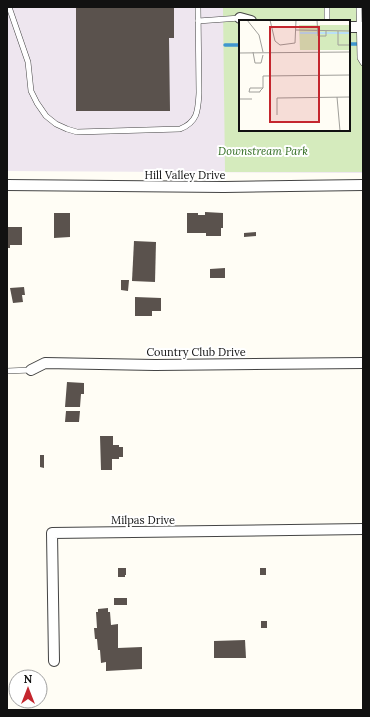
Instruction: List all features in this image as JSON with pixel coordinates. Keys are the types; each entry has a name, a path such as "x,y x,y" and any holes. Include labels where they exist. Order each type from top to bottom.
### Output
{"street":[{"path":"240,18 247,20"},
{"path":"350,27 361,27"},
{"name":"Hill Valley Drive","path":"7,185 224,187 363,185"},
{"name":"Country Club Drive","path":"31,370 45,363 363,363"},
{"name":"Milpas Drive","path":"54,662 52,533 363,529"}],"lane":[{"path":"9,7 28,62 31,91 37,103 46,116 56,124 77,132 180,129 193,122 196,116 199,93 198,7"},
{"path":"327,7 327,20"},
{"path":"359,7 361,27 360,58 363,63"},
{"path":"198,21 240,18"},
{"path":"7,371 31,370"}],"shaded area":[{"path":"7,7 363,7 363,173 7,171"}],"green space":[{"name":"Downstream Park","path":"223,7 363,7 363,172 225,172"}],"building":[{"path":"76,7 174,7 174,38 169,38 170,111 76,111"},
{"path":"205,212 223,213 223,228 221,228 221,236 206,236 206,233 187,233 187,213 198,213 198,215 205,215"},
{"path":"54,213 70,213 70,237 54,238"},
{"path":"7,227 22,227 22,245 10,245 10,248 7,248"},
{"path":"256,232 256,236 244,237 244,233"},
{"path":"134,241 156,242 155,282 132,281"},
{"path":"225,268 225,278 210,278 210,269"},
{"path":"121,280 129,280 128,291 121,290"},
{"path":"24,287 25,295 22,295 23,302 13,303 10,288"},
{"path":"135,297 161,298 161,311 152,311 152,316 135,316"},
{"path":"67,382 84,383 84,394 81,394 80,407 65,407"},
{"path":"66,411 80,411 79,422 65,422"},
{"path":"100,436 113,436 113,445 123,447 123,457 119,457 119,459 112,459 112,470 101,470"},
{"path":"40,455 44,455 44,468 40,467"},
{"path":"118,568 126,568 125,577 118,577"},
{"path":"260,568 266,568 266,575 260,575"},
{"path":"114,598 127,598 127,605 114,605"},
{"path":"108,608 108,612 110,612 111,625 118,624 118,648 142,647 142,669 106,671 106,662 101,663 100,650 98,650 97,639 95,639 94,628 97,628 96,612 98,612 98,609"},
{"path":"261,621 267,621 267,628 261,628"},
{"path":"245,640 246,658 214,658 214,641"}],"waterway":[{"path":"350,44 363,44"},
{"path":"225,45 239,45"}]}
